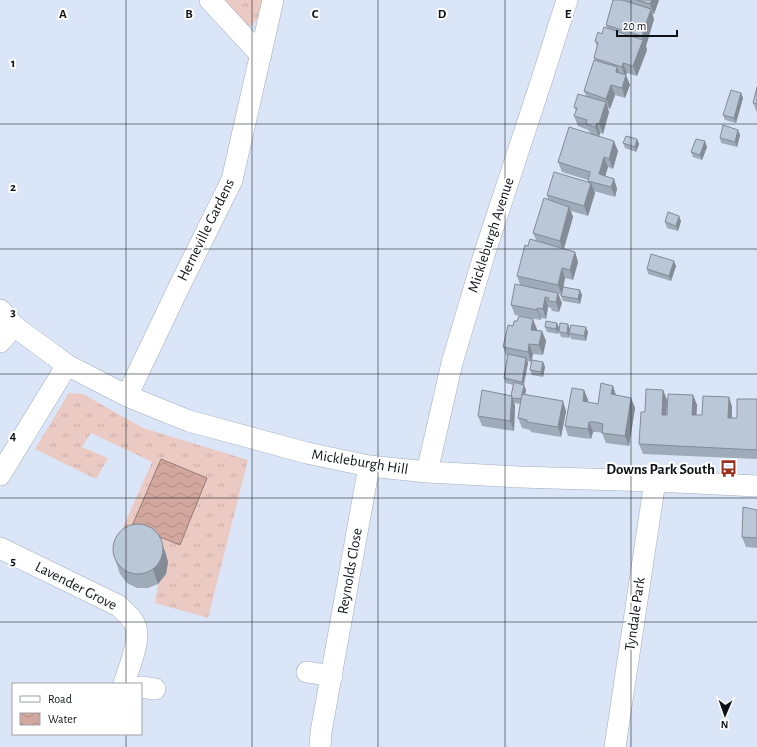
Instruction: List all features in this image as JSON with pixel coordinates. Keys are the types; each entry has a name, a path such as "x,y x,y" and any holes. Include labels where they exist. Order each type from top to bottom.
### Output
{"street":[{"path":"210,0 261,55"},
{"name":"Herneville Gardens","path":"127,396 232,180 273,0"},
{"name":"Mickleburgh Avenue","path":"427,472 452,363 484,255 567,0"},
{"name":"Mickleburgh Hill","path":"0,310 14,326 67,365 127,396 189,421 307,453 369,466 427,472 518,478 654,481 757,486"},
{"path":"0,342 14,326"},
{"path":"0,475 67,365"},
{"name":"Reynolds Close","path":"321,743 369,466"},
{"name":"Tyndale Park","path":"615,747 654,481"},
{"name":"Lavender Grove","path":"0,548 119,606 130,616 136,628 136,643 116,683"},
{"path":"307,672 332,676"}],"green space":[{"path":"219,0 262,0 258,18 251,26 239,23"},
{"path":"69,393 83,394 143,428 248,460 208,618 155,603 158,584 166,574 121,532 152,462 91,433 82,447 108,458 96,479 35,449"}],"water":[{"path":"161,459 207,478 180,545 132,526"}],"building":[{"path":"613,0 622,0 651,9 642,36 606,25"},
{"path":"637,0 652,0 650,4"},
{"path":"604,27 643,40 633,66 623,63 622,67 594,58 598,43 595,41 598,32 602,34"},
{"path":"594,60 617,67 616,72 626,75 622,88 611,85 606,99 584,91"},
{"path":"757,87 757,104 753,103"},
{"path":"731,90 741,93 734,118 723,115"},
{"path":"578,94 606,102 599,124 597,123 595,127 586,124 587,120 574,116 577,108 574,107"},
{"path":"723,125 738,130 735,142 720,138"},
{"path":"569,127 614,141 609,159 604,157 599,174 614,179 611,187 588,181 590,172 558,162"},
{"path":"626,136 637,139 635,147 623,143"},
{"path":"696,139 705,141 700,155 691,152"},
{"path":"554,172 591,183 584,206 547,195"},
{"path":"544,198 569,207 560,241 533,233"},
{"path":"668,212 679,216 676,226 665,222"},
{"path":"530,239 575,252 570,270 562,268 558,285 517,276 525,245 528,246"},
{"path":"651,254 674,261 669,276 647,269"},
{"path":"515,284 558,293 556,302 548,301 549,298 545,297 543,309 537,308 537,310 511,305"},
{"path":"563,287 580,290 578,299 561,296"},
{"path":"519,316 533,319 531,330 542,331 539,345 529,344 528,352 503,347 508,325 513,326 514,321 517,321"},
{"path":"546,321 557,323 556,329 545,327"},
{"path":"560,323 568,324 567,333 559,332"},
{"path":"571,325 586,327 584,336 569,333"},
{"path":"508,354 526,358 522,382 504,378"},
{"path":"532,360 543,362 541,372 530,370"},
{"path":"514,382 524,385 521,399 512,398 511,396"},
{"path":"601,383 613,386 611,394 631,398 625,436 602,433 603,424 595,422 589,422 588,429 565,426 572,388 584,390 583,401 598,404"},
{"path":"646,389 663,390 662,415 667,415 668,394 693,395 692,415 702,415 703,396 729,397 728,418 737,418 737,399 757,399 757,450 639,444 641,412 645,412"},
{"path":"482,390 512,396 510,421 478,416"},
{"path":"522,394 563,401 558,427 527,422 527,420 518,418"},
{"path":"743,507 757,510 757,538 742,537"},
{"path":"138,524 148,526 156,531 161,539 163,549 161,559 156,567 148,572 138,574 128,572 120,567 115,559 113,549 115,539 120,531 128,526"}],"place":[{"name":"Downs Park South","path":"728,469"}]}
